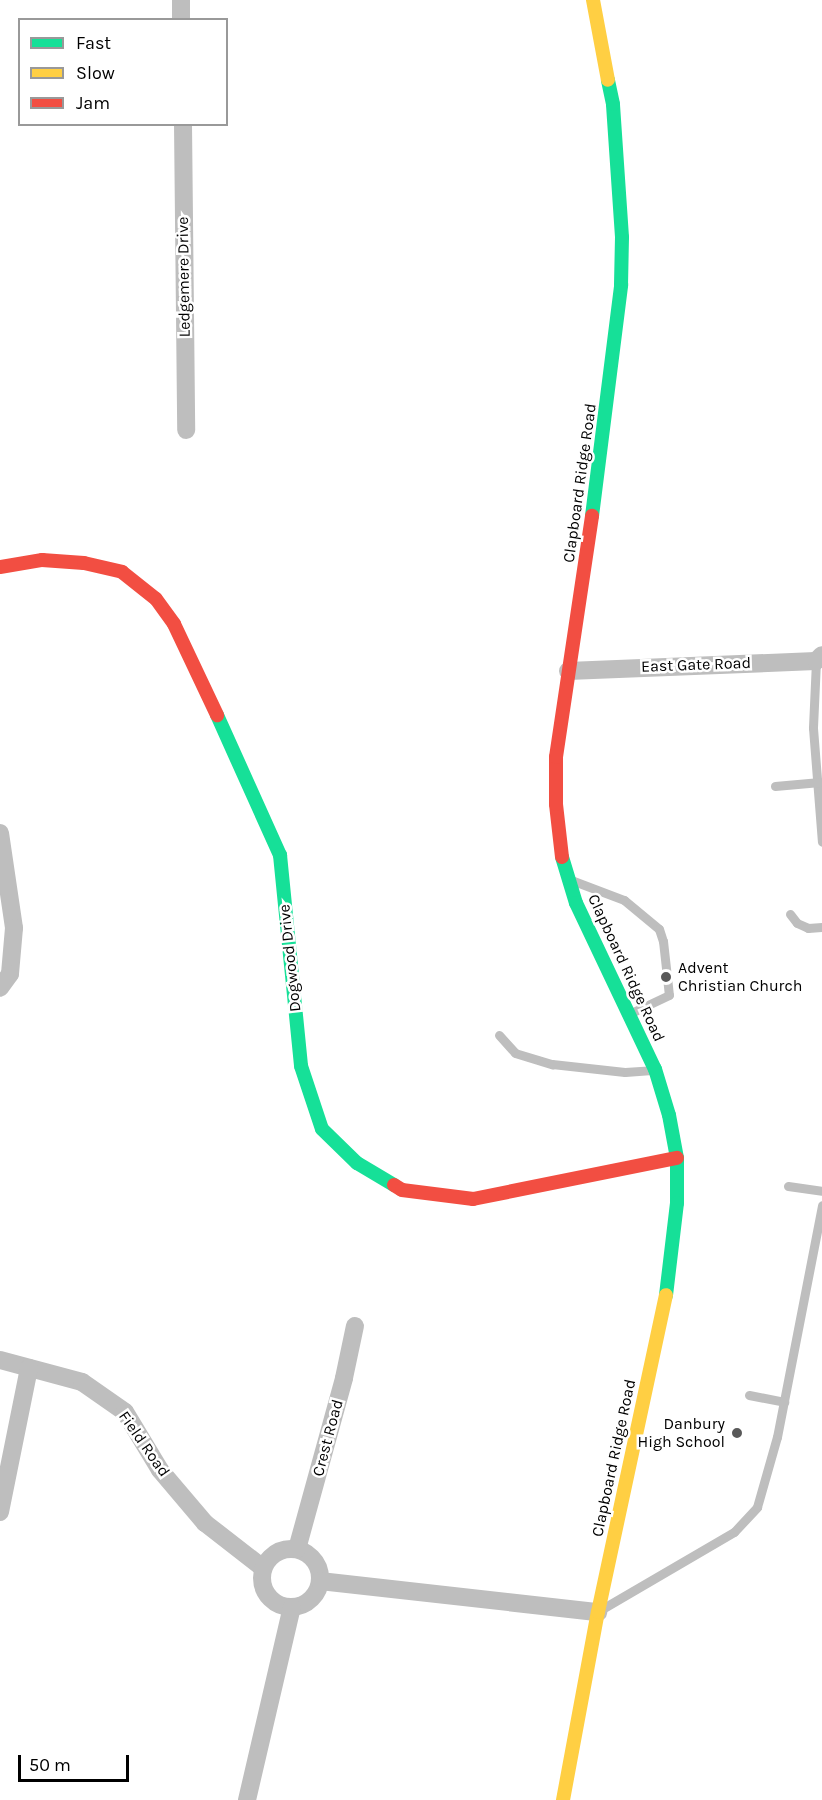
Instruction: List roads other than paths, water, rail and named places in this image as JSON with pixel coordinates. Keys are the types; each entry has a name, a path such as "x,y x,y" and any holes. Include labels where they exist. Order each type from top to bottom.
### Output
{"main road":[{"name":"Clapboard Ridge Road","path":"563,1800 598,1612 668,1289 677,1203 677,1158 669,1115 655,1069 596,948 569,880 561,853 556,804 556,757 598,480 617,337 621,273 621,214 613,104 593,0"},
{"name":"Dogwood Drive","path":"0,567 42,560 84,563 122,572 156,599 174,624 196,667 280,855 301,1066 322,1129 357,1163 402,1190 473,1199 677,1158"}],"street":[{"path":"181,0 182,18"},
{"name":"Ledgemere Drive","path":"183,126 186,430"},
{"name":"East Gate Road","path":"568,670 819,658"},
{"path":"0,833 14,928 10,974 0,988"},
{"name":"Crest Road","path":"297,1549 344,1378 355,1326"},
{"name":"Field Road","path":"0,1360 82,1382 125,1412 160,1470 198,1514 263,1568"},
{"path":"0,1512 29,1368"},
{"path":"297,1549 314,1561 320,1581 311,1599 292,1607 281,1606 271,1600 264,1591 261,1579 263,1568 276,1552 297,1549"},
{"path":"320,1581 598,1612"},
{"path":"247,1800 292,1607"}],"lane":[{"path":"819,658 813,728 822,842"},
{"path":"813,728 822,741"},
{"path":"775,786 819,782"},
{"path":"569,880 624,900 658,928 663,941 669,995 627,1014"},
{"path":"790,914 797,923 807,928 822,927"},
{"path":"499,1035 515,1053 552,1064 625,1072 655,1069"},
{"path":"788,1186 822,1191"},
{"path":"598,1612 734,1532 757,1507 784,1402 822,1205"},
{"path":"749,1395 784,1402"}],"place":[{"name":"Advent Christian Church","path":"666,977"},
{"name":"Danbury High School","path":"737,1433"}]}
